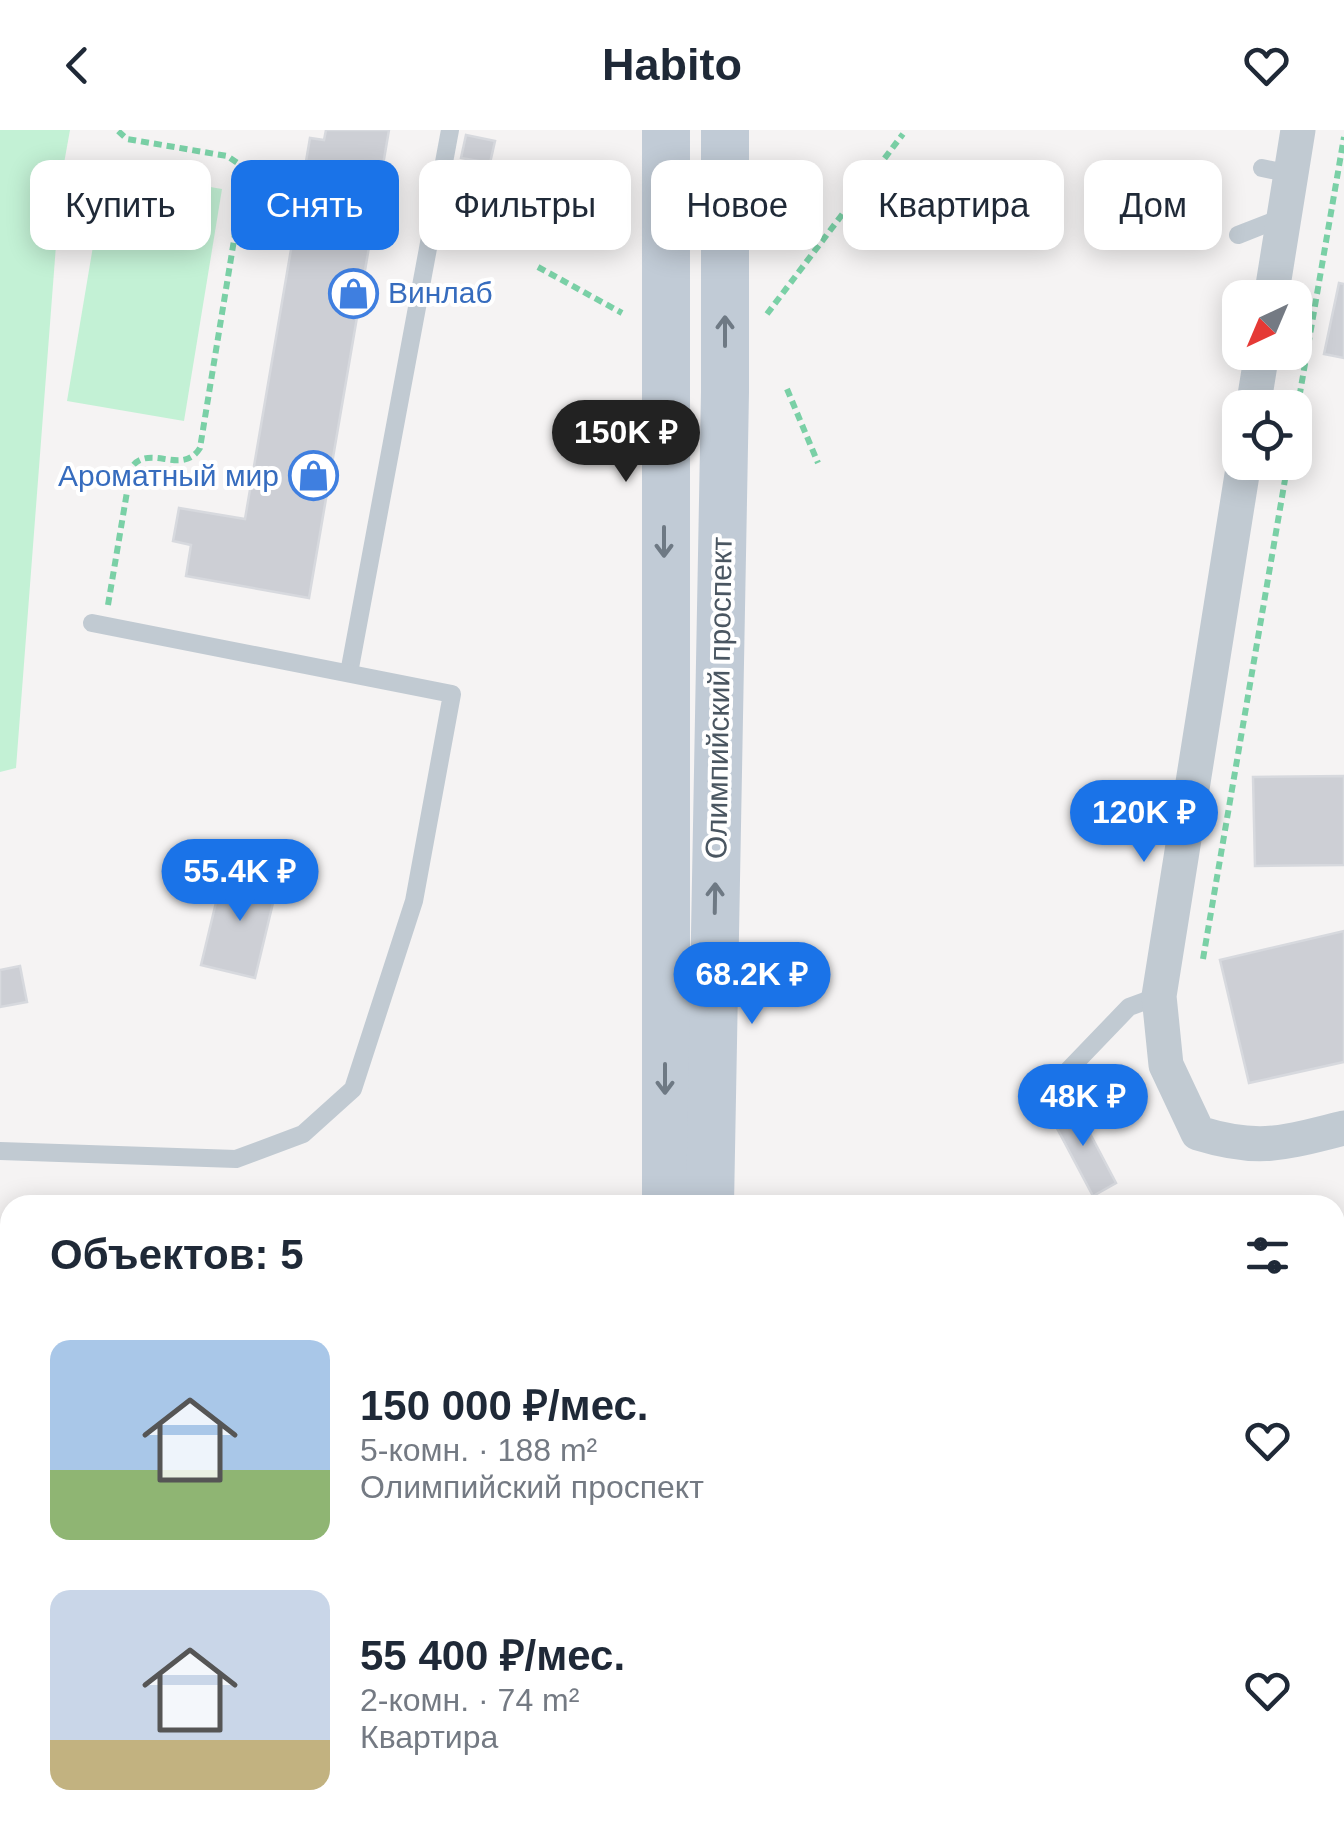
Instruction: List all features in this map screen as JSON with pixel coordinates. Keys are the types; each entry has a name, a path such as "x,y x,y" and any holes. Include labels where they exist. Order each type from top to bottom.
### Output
{"main road":[{"name":"Олимпийский проспект","path":"666,130 666,1195"},
{"name":"Олимпийский проспект","path":"710,1195 725,130"}],"street":[{"path":"1273,280 1284,217 1276,171 1298,130"},
{"path":"1241,480 1159,996 1166,1065 1198,1133 1240,1146 1280,1143 1344,1128"}],"lane":[{"path":"349,674 450,130"},
{"path":"1238,236 1284,217"},
{"path":"0,1151 236,1160 303,1134 353,1089 414,901 452,694 98,624"},
{"path":"1054,1085 1130,1006 1159,996"}],"path":[{"path":"98,624 131,468 146,457 182,462 194,458 200,448 244,179 239,164 227,156 127,139 117,130"},
{"path":"767,314 903,134"},
{"path":"1300,390 1344,136"},
{"path":"538,267 622,313"},
{"path":"787,389 818,462"},
{"path":"1203,960 1285,480"}],"green space":[{"path":"0,130 70,130 65,160 30,160 30,250 56,250 16,768 0,772"},
{"path":"211,187 222,189 184,421 67,401 92,250 211,250"}],"building":[{"path":"326,130 389,130 384,160 306,160 310,138 324,140"},
{"path":"466,135 495,141 491,160 461,158"},
{"path":"291,250 368,250 309,598 186,576 191,545 173,541 179,508 245,519"},
{"path":"1339,283 1344,284 1344,358 1324,354"},
{"path":"1344,776 1344,865 1255,866 1253,777"},
{"path":"224,869 278,882 255,978 201,965"},
{"path":"1344,931 1344,1062 1249,1083 1220,960"},
{"path":"20,966 27,1002 0,1007 0,970"},
{"path":"1074,1103 1116,1183 1092,1195 1050,1115"}],"place":[{"name":"Винлаб","path":"353,293"},
{"name":"Ароматный мир","path":"314,476"}]}
